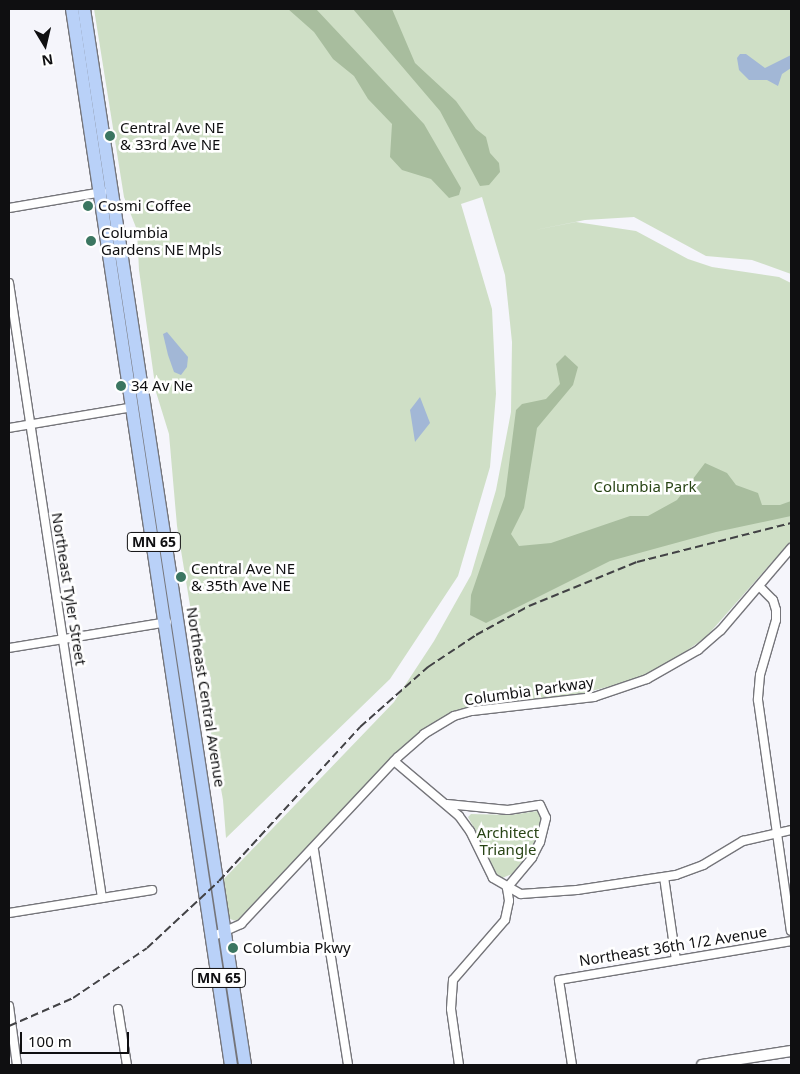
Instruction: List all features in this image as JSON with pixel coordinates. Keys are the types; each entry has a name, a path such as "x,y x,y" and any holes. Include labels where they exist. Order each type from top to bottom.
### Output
{"main road":[{"name":"Northeast Central Avenue","path":"72,9 106,191 220,935 245,1065"},
{"name":"Northeast Central Avenue","path":"84,9 133,407 172,621"},
{"name":"Northeast Central Avenue","path":"220,935 231,1065"}],"street":[{"path":"9,208 106,191"},
{"name":"Northeast Tyler Street","path":"9,283 102,898"},
{"path":"9,428 133,407"},
{"name":"Columbia Parkway","path":"220,935 241,924 314,850 411,743 454,716 494,707 594,697 647,679 698,650 721,630 760,587 791,548"},
{"path":"782,560 791,558"},
{"path":"760,587 773,600 776,610 776,620 760,675 758,700 791,931"},
{"path":"9,648 172,621"},
{"path":"394,761 447,804 470,831 486,870 507,888 520,894 577,890 664,877 690,871 743,841 791,830"},
{"path":"447,804 508,810 533,804 540,805 545,811 545,827 540,842 507,888 509,901 505,920 460,970 450,992 459,1065"},
{"path":"314,850 348,1065"},
{"path":"664,877 676,960"},
{"path":"9,913 152,890"},
{"name":"Northeast 36th 1/2 Avenue","path":"572,1065 559,980 791,941"},
{"path":"9,1006 17,1065"},
{"path":"118,1009 127,1065"},
{"path":"702,1065 791,1051"}],"green space":[{"name":"Columbia Park","path":"94,9 791,9 791,274 752,260 706,256 634,217 585,220 530,231 576,222 636,231 688,259 712,267 779,277 791,283 791,555 773,561 706,637 668,664 637,679 573,696 467,708 427,726 403,747 239,922 227,918 221,882 394,702 434,641 471,575 496,490 511,412 512,342 505,275 482,197 461,204 492,309 496,394 490,467 458,576 390,679 226,838 223,800 208,716 211,678 196,642 177,526 169,434 156,392 139,270 137,230 124,197"},
{"path":"288,9 316,9 424,124 461,188 459,195 449,198 431,179 402,170 390,157 392,124 368,99 354,76 333,59 314,32"},
{"path":"353,9 392,9 415,63 456,101 476,129 486,137 490,153 499,163 500,172 489,185 480,186 440,111"},
{"path":"565,355 578,367 573,385 537,428 524,508 511,534 519,546 551,543 630,516 648,516 677,500 705,463 727,473 736,485 758,493 762,505 780,505 791,501 791,516 716,532 610,561 486,623 470,615 471,595 505,496 516,410 522,404 546,399 560,384 556,364"},
{"name":"Architect Triangle","path":"537,811 542,816 542,824 531,850 512,874 500,879 489,868 483,844 468,817 471,814 511,815"}],"water":[{"path":"740,54 746,54 765,68 791,55 791,68 782,74 778,86 767,80 749,80 739,70 737,58"},
{"path":"167,332 188,357 187,367 181,375 174,372 168,355 163,334"},
{"path":"420,397 430,423 415,442 410,410"}],"railway":[{"path":"9,1026 73,998 147,948 219,881 360,727 428,667 476,635 529,606 637,562 791,523"}],"place":[{"name":"Central Ave NE & 33rd Ave NE","path":"110,136"},
{"name":"Cosmi Coffee","path":"88,206"},
{"name":"Columbia Gardens NE Mpls","path":"91,241"},
{"name":"34 Av Ne","path":"121,386"},
{"name":"Central Ave NE & 35th Ave NE","path":"181,577"},
{"name":"Columbia Pkwy","path":"233,948"}]}
